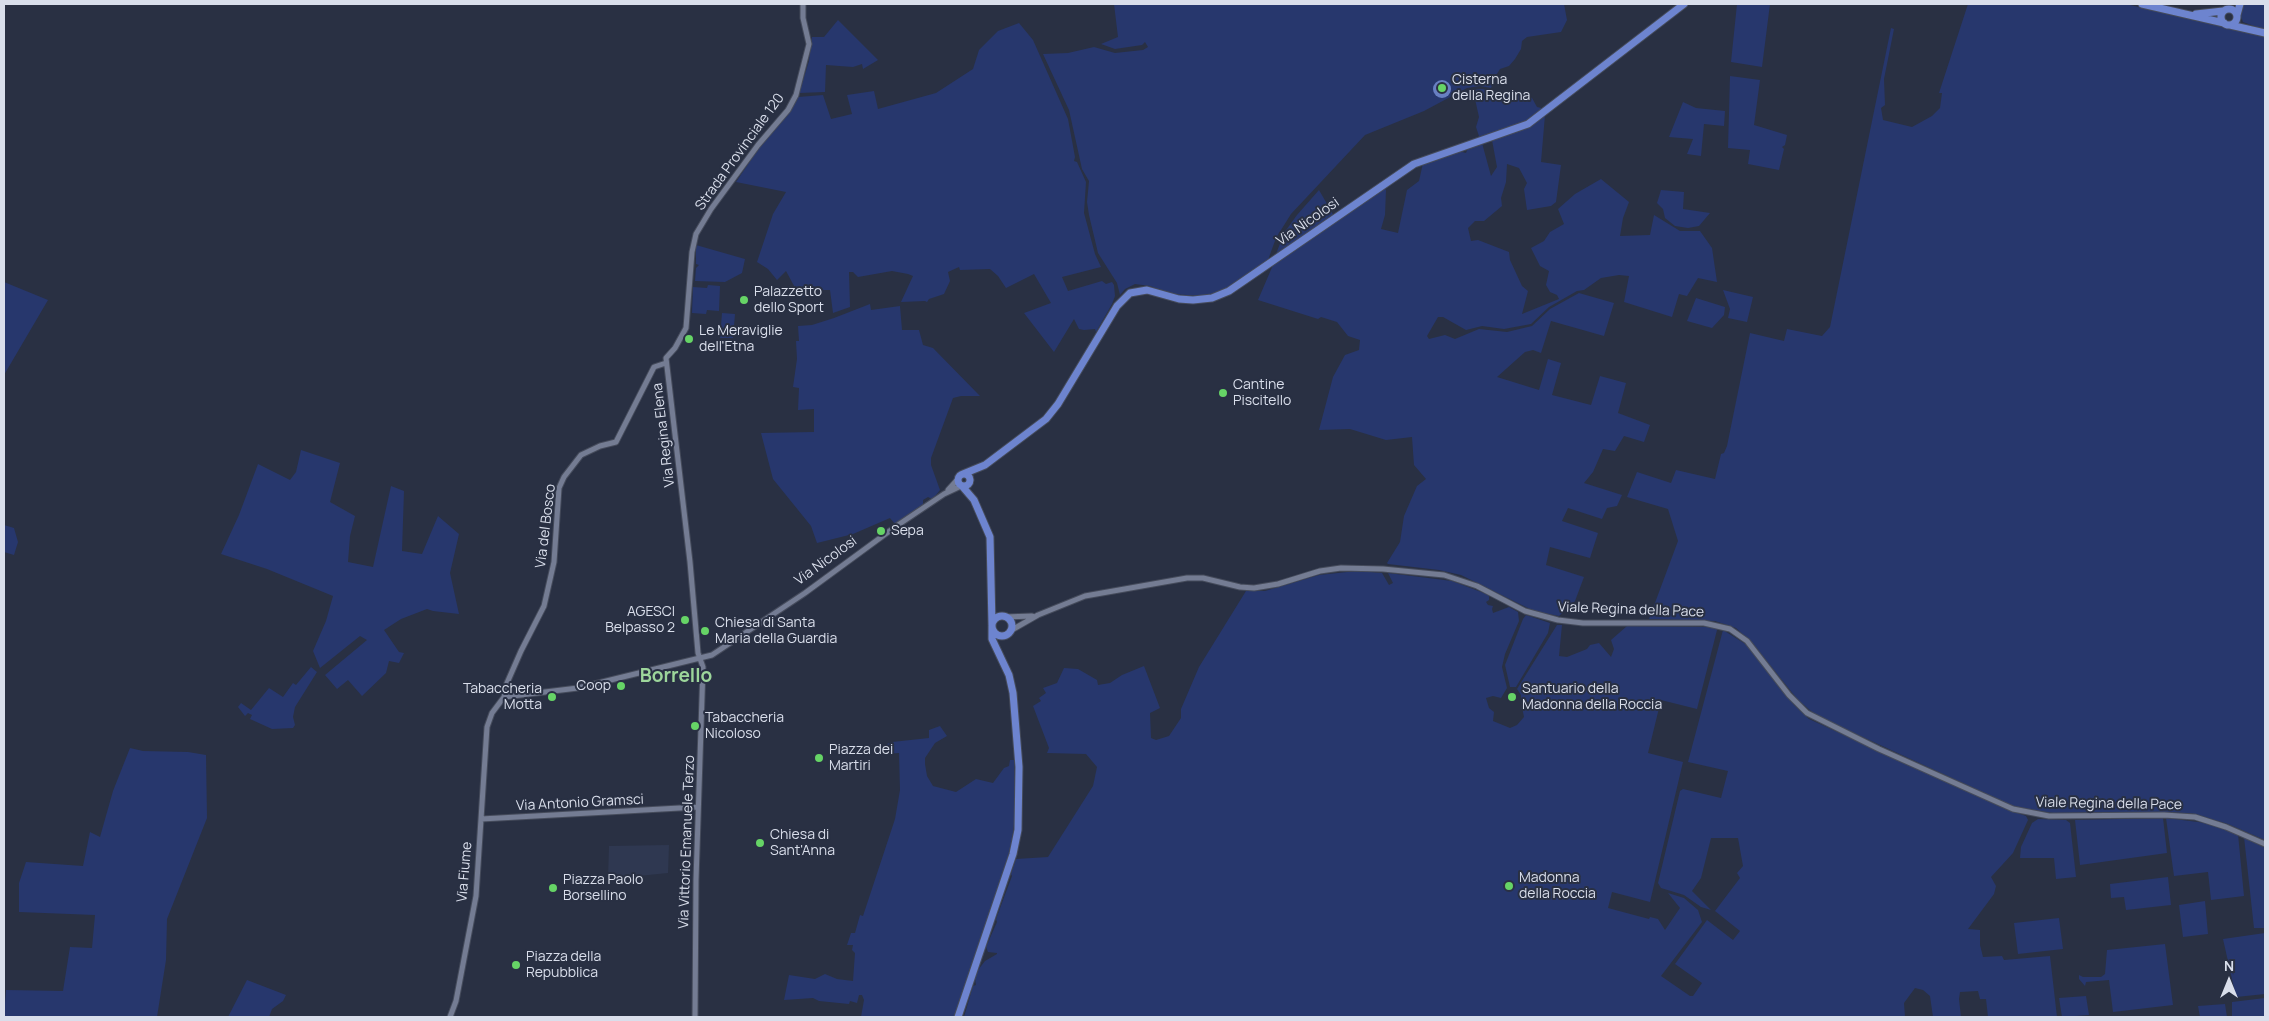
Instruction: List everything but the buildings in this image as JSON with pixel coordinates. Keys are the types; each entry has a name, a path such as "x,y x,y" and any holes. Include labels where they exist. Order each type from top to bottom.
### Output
{"main road":[{"name":"Via Nicolosi","path":"982,467 1033,431 1052,412 1114,311 1130,293 1147,290 1179,299 1193,300 1212,298 1229,291 1414,164 1528,124 1684,4"},
{"path":"2142,4 2265,33"},
{"path":"2227,24 2221,17 2224,10 2233,4"},
{"path":"2227,24 2235,23 2240,4"},
{"path":"2173,11 2204,14 2232,9 2244,25 2265,33"},
{"path":"961,481 982,467"},
{"path":"970,481 982,467"},
{"path":"961,481 969,477 974,500"},
{"path":"958,1017 1013,854 1018,830 1018,767 1015,717 1011,681 992,639 993,601 990,537 974,500 961,481"},
{"path":"993,601 997,612 1012,624 1008,633 1000,641 1003,661"},
{"path":"992,625 996,619 1004,616"},
{"path":"992,625 996,633 1008,633"}],"street":[{"name":"Strada Provinciale 120","path":"700,226 758,145 788,110 796,95 809,44 803,18 803,4"},
{"name":"Via Regina Elena","path":"700,226 693,242 686,328 675,348 666,358 666,363 689,554 698,649 697,658 703,667"},
{"name":"Via del Bosco","path":"488,727 492,713 504,697 514,667 544,606 554,562 554,537 561,482 581,455 616,442 654,367 666,363"},
{"name":"Via Nicolosi","path":"712,655 961,481"},
{"name":"Viale Regina della Pace","path":"1038,615 1085,596 1187,578 1202,578 1240,587 1262,587 1320,571 1356,567 1444,575 1477,586 1532,613 1568,622 1712,624 1730,629 1747,641 1795,701 1818,720 2013,809 2049,816 2164,815 2195,817 2226,827 2265,844"},
{"path":"1004,616 1022,618 1038,615"},
{"path":"1008,633 1038,615"},
{"path":"504,697 578,688 712,655"},
{"path":"703,667 712,655"},
{"name":"Via Vittorio Emanuele Terzo","path":"695,1017 698,808 703,667"},
{"name":"Via Fiume","path":"450,1017 456,1001 476,896 488,727"},
{"name":"Via Antonio Gramsci","path":"481,819 698,808"}],"shaded area":[{"path":"1114,4 1564,4 1567,20 1561,32 1527,37 1522,41 1521,49 1515,59 1509,66 1500,69 1491,88 1480,86 1467,88 1424,111 1365,135 1291,214 1276,238 1268,260 1239,281 1222,291 1203,296 1171,294 1150,286 1135,284 1125,289 1120,295 1117,283 1098,253 1087,202 1089,181 1082,169 1069,110 1043,54 1068,53 1094,47 1115,53 1143,50 1148,47 1145,42 1142,45 1115,49 1101,44 1118,37"},
{"path":"1737,4 1770,4 1762,67 1731,62"},
{"path":"1968,4 2126,4 2265,37 2265,840 2228,824 2195,814 2171,812 2053,813 2015,807 1817,716 1798,700 1754,645 1736,628 1715,621 1649,619 1678,541 1668,509 1627,497 1637,472 1671,483 1676,470 1715,479 1721,454 1724,453 1727,446 1750,333 1784,341 1787,329 1822,336 1830,327 1891,28 1894,29 1884,79 1885,105 1881,108 1883,120 1912,127 1932,116 1940,108 1942,93 1939,93"},
{"path":"2242,4 2265,4 2265,30 2243,22 2240,14"},
{"path":"838,20 878,60 863,69 862,64 853,67 826,65 825,92 799,93 809,61 812,37 824,37"},
{"path":"1019,23 1033,40 1068,119 1075,157 1074,161 1077,162 1086,182 1084,213 1095,254 1101,267 1062,277 1068,291 1102,281 1106,284 1112,282 1114,285 1115,296 1112,304 1096,332 1095,329 1079,329 1074,319 1054,352 1024,313 1051,303 1034,274 1006,288 998,276 990,269 960,270 959,267 948,272 950,281 944,294 929,299 927,302 901,302 913,276 892,271 858,277 853,272 849,272 850,307 833,313 830,290 811,290 811,296 800,297 786,271 777,280 768,269 757,262 773,214 786,192 736,182 761,145 792,108 798,97 823,95 831,119 852,114 847,95 874,91 878,109 936,93 973,69 979,50 998,31"},
{"path":"1730,76 1760,80 1754,125 1787,135 1785,145 1782,147 1784,149 1779,170 1748,164 1750,150 1728,148"},
{"name":"Cisterna della Regina","path":"1438,80 1446,80 1451,85 1449,96 1438,98 1433,93 1433,85"},
{"path":"1482,89 1528,96 1532,98 1537,107 1546,109 1527,122 1480,139 1476,127 1479,117 1473,90"},
{"path":"1683,102 1696,108 1725,111 1724,126 1704,124 1701,156 1687,154 1693,139 1669,137"},
{"path":"1545,115 1541,162 1561,165 1556,202 1551,206 1527,210 1524,189 1527,183 1519,168 1507,164 1506,182 1501,198 1502,206 1484,221 1475,221 1468,228 1471,241 1478,240 1509,252 1510,260 1522,286 1528,291 1522,314 1559,299 1557,295 1550,292 1546,285 1549,271 1540,266 1531,248 1544,241 1550,232 1564,224 1558,209 1575,194 1601,179 1629,202 1623,218 1620,236 1650,235 1654,215 1680,231 1700,231 1712,248 1717,282 1698,278 1687,296 1679,294 1672,317 1624,302 1629,276 1619,275 1601,278 1584,290 1577,291 1549,307 1531,324 1504,329 1482,326 1466,330 1443,317 1438,317 1427,336 1429,339 1445,335 1455,339 1479,329 1507,332 1532,326 1550,309 1579,293 1614,303 1604,336 1551,321 1541,353 1533,350 1525,352 1497,377 1539,390 1548,359 1561,363 1552,395 1591,405 1600,376 1626,383 1618,413 1650,425 1644,442 1624,436 1615,451 1603,449 1593,472 1584,483 1622,495 1617,506 1607,508 1602,519 1568,508 1562,521 1598,533 1590,558 1550,547 1546,565 1584,577 1575,601 1559,616 1534,611 1461,575 1387,563 1400,542 1404,516 1417,486 1426,479 1414,465 1412,437 1386,440 1350,429 1319,430 1333,377 1345,355 1359,350 1360,340 1348,336 1337,322 1321,317 1318,319 1258,300 1273,265 1384,187 1386,190 1385,215 1381,229 1398,233 1407,190 1419,181 1423,163 1458,151 1466,153 1468,148 1482,143 1491,176 1497,167 1492,140 1527,128"},
{"path":"1319,190 1334,216 1278,256 1276,254 1284,233"},
{"path":"1661,190 1684,192 1683,209 1710,213 1699,226 1688,228 1675,226 1665,218 1663,209 1657,203"},
{"path":"696,245 745,259 742,273 725,282 695,281 696,268 699,265 696,264"},
{"path":"4,282 48,300 4,375"},
{"path":"708,285 720,286 719,311 707,310 706,314 692,313 693,287 707,288"},
{"path":"1723,290 1753,297 1747,322 1728,318 1730,309"},
{"path":"1696,298 1725,307 1724,315 1712,328 1687,321"},
{"path":"870,304 871,310 900,306 902,330 919,330 923,345 933,348 980,396 953,398 931,458 931,465 940,490 932,499 928,497 923,500 923,505 895,524 890,518 853,534 817,543 811,526 773,479 761,433 814,432 814,409 798,410 799,388 793,387 797,359 796,341 799,341 798,326 812,325"},
{"path":"722,313 735,314 733,338 720,338"},
{"path":"301,450 340,463 330,502 355,516 350,536 348,562 373,567 391,486 404,491 402,551 422,554 438,516 459,534 450,573 459,614 427,609 401,619 384,630 399,652 404,653 399,663 389,661 386,673 362,696 348,680 337,689 325,675 367,640 360,636 320,668 313,651 326,621 333,596 267,569 221,554 239,515 258,464 290,480 296,472"},
{"path":"4,525 14,528 18,542 14,555 4,552"},
{"path":"1357,571 1382,573 1389,585 1393,583 1388,573 1452,581 1489,595 1489,600 1486,602 1488,605 1493,606 1493,613 1509,607 1518,612 1519,621 1505,654 1502,667 1507,688 1501,698 1493,696 1486,698 1489,708 1494,712 1493,721 1510,728 1517,725 1524,717 1521,695 1517,689 1557,625 1562,625 1559,656 1567,657 1587,649 1590,645 1599,643 1611,657 1614,649 1611,640 1627,626 1715,627 1717,630 1697,709 1661,700 1648,753 1683,762 1650,902 1612,892 1608,908 1649,919 1650,917 1658,919 1665,930 1680,908 1668,893 1684,898 1698,910 1702,922 1661,976 1690,996 1693,996 1702,983 1675,964 1707,920 1733,940 1740,931 1715,911 1740,878 1737,873 1743,866 1738,838 1711,838 1701,878 1692,891 1711,910 1701,907 1684,895 1661,888 1658,883 1680,791 1683,789 1721,798 1728,771 1688,762 1723,630 1747,645 1794,705 1809,719 2006,809 2026,816 2028,820 2013,853 1991,877 1996,886 1994,894 1968,929 1980,930 1980,945 1983,957 2002,956 2004,960 2050,956 2057,1017 1988,1017 1986,999 1980,999 1978,991 1960,992 1961,1017 1933,1017 1930,996 1923,990 1915,988 1904,1003 1905,1017 964,1017 973,986 976,985 975,978 978,970 985,961 997,954 988,952 986,947 997,922 996,919 1012,876 1016,859 1048,857 1093,786 1097,767 1086,754 1047,753 1049,748 1033,706 1041,701 1039,698 1046,693 1043,688 1057,683 1064,668 1078,669 1097,680 1098,685 1110,683 1122,675 1144,666 1160,708 1150,713 1151,738 1156,740 1169,736 1181,718 1181,709 1199,667 1246,591 1265,591 1319,575"},
{"path":"1526,615 1550,623 1548,633 1516,687 1510,687 1505,665"},
{"path":"311,667 317,672 295,707 293,717 295,725 293,728 272,729 250,719 252,715 248,713 245,716 238,707 241,703 251,710 269,688 283,697 293,683 296,685"},
{"path":"940,726 947,736 935,743 925,758 927,776 933,786 956,792 976,779 993,783 1004,768 1009,766 1010,760 1014,760 1015,817 1011,847 955,1017 861,1017 864,1000 862,995 859,995 857,1003 850,1001 849,1004 819,1001 813,998 784,1000 789,975 815,979 825,974 837,979 853,981 855,953 852,950 853,945 847,945 851,933 855,933 860,915 863,916 895,819 900,790 899,753 883,754 882,746 892,742 929,738 929,730"},
{"path":"130,748 143,751 188,752 206,755 207,818 167,919 166,960 157,1017 4,1017 6,990 63,991 70,947 92,948 95,915 19,912 19,883 26,862 83,866 90,832 100,837 113,791"},
{"path":"2163,818 2167,853 2080,865 2075,820"},
{"path":"2166,818 2206,823 2238,834 2244,896 2211,900 2208,872 2174,876"},
{"path":"2038,819 2066,820 2070,823 2076,877 2056,879 2054,858 2020,858 2021,847 2032,823"},
{"path":"2244,837 2265,848 2265,928 2254,928"},
{"path":"669,845 668,873 608,879 609,846"},
{"path":"2168,877 2171,905 2126,910 2124,897 2111,898 2110,884"},
{"path":"2205,901 2208,934 2183,937 2179,905"},
{"path":"2059,918 2063,949 2018,954 2014,923"},
{"path":"2265,933 2265,994 2236,997 2223,939"},
{"path":"2165,944 2173,1005 2113,1012 2109,980 2086,982 2085,986 2079,979 2079,975 2083,977 2101,977 2105,974 2107,950"},
{"path":"247,980 286,995 283,1001 272,1009 269,1017 228,1017"},
{"path":"2086,996 2089,1015 2062,1017 2059,998"},
{"path":"2265,998 2265,1017 2232,1017 2232,1002"},
{"path":"2225,1004 2227,1017 2200,1017 2198,1006"}],"place":[{"name":"Cisterna della Regina","path":"1442,88"},
{"name":"Palazzetto dello Sport","path":"744,300"},
{"name":"Le Meraviglie dell'Etna","path":"689,339"},
{"name":"Cantine Piscitello","path":"1223,393"},
{"name":"Sepa","path":"881,531"},
{"name":"AGESCI Belpasso 2","path":"685,620"},
{"name":"Chiesa di Santa Maria della Guardia","path":"705,631"},
{"name":"Coop","path":"621,686"},
{"name":"Tabaccheria Motta","path":"552,697"},
{"name":"Santuario della Madonna della Roccia","path":"1512,697"},
{"name":"Tabaccheria Nicoloso","path":"695,726"},
{"name":"Piazza dei Martiri","path":"819,758"},
{"name":"Chiesa di Sant'Anna","path":"760,843"},
{"name":"Madonna della Roccia","path":"1509,886"},
{"name":"Piazza Paolo Borsellino","path":"553,888"},
{"name":"Piazza della Repubblica","path":"516,965"}],"district":[{"name":"Borrello","path":"676,677"}]}
